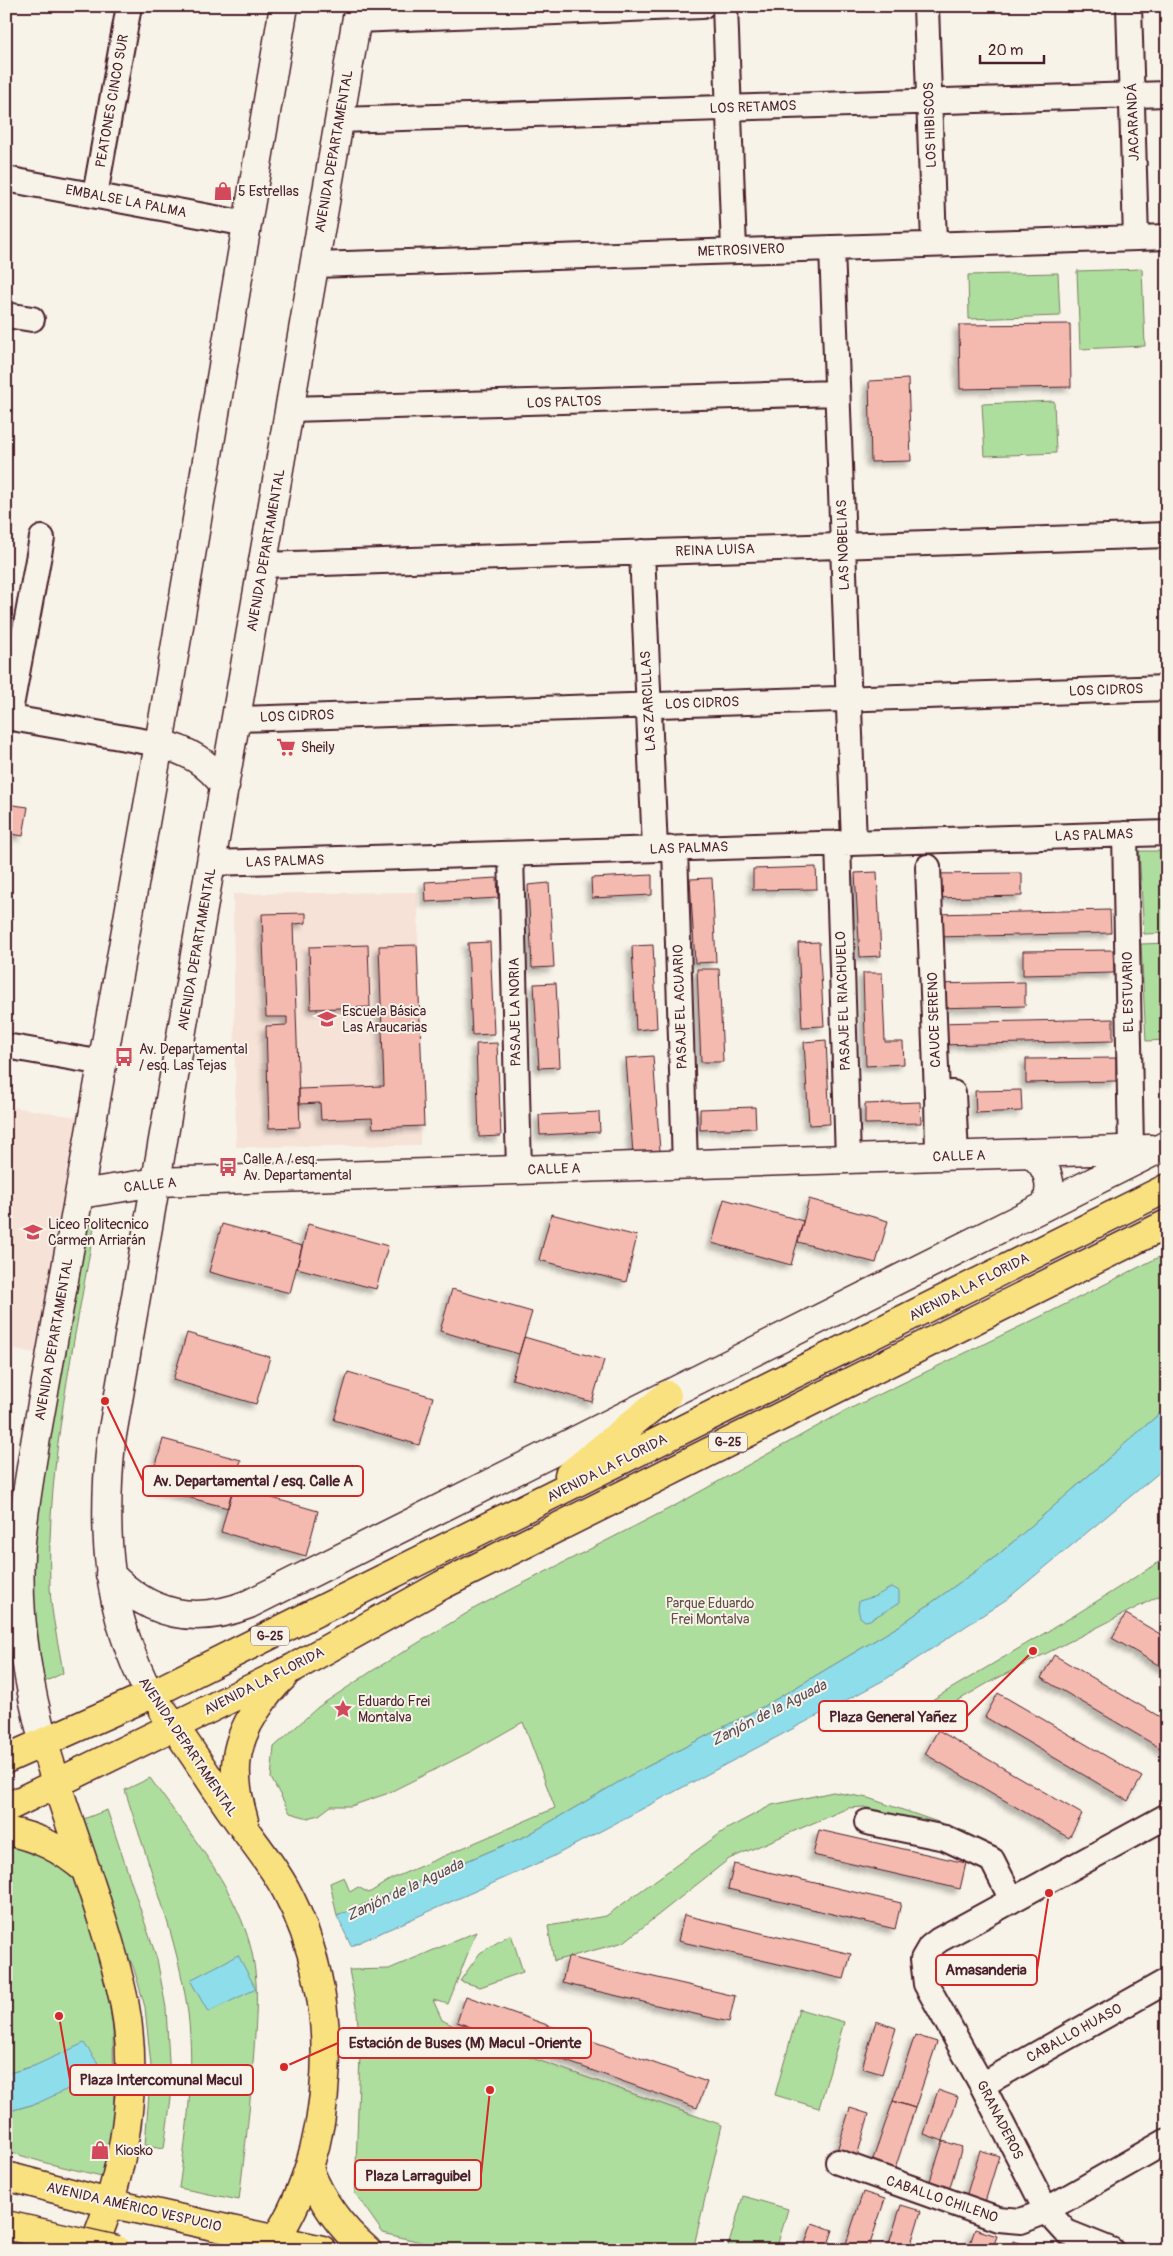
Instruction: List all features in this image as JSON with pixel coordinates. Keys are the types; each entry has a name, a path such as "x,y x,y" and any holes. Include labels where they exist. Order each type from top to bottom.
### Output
{"main road":[{"name":"AVENIDA DEPARTAMENTAL","path":"92,2250 109,2203 123,2140 128,2106 130,2051 122,1994 86,1870 44,1743 26,1665 21,1626 20,1554 38,1426 159,744 284,6"},
{"name":"AVENIDA DEPARTAMENTAL","path":"272,2245 290,2216 309,2169 324,2099 325,2040 322,2007 307,1940 293,1906 275,1873 150,1695 126,1641 115,1602 110,1574 106,1508 111,1441 358,13"},
{"path":"159,744 171,746 194,756 212,770 225,786"},
{"path":"110,1574 136,1597 168,1611 196,1616 215,1615 233,1610 1163,1147"},
{"name":"CALLE A","path":"80,1194 157,1182 1131,1150 1163,1147"},
{"path":"1030,1153 1043,1165 1049,1178 1050,1193 1046,1205"},
{"name":"AVENIDA LA FLORIDA","path":"44,1743 150,1695 1167,1188"},
{"name":"AVENIDA LA FLORIDA","path":"56,1783 293,1668 450,1581 1167,1224"},
{"path":"527,1508 667,1395"},
{"path":"251,1839 237,1790 236,1753 247,1725 263,1700 293,1668"},
{"name":"G-25","path":"6,1759 44,1743"},
{"name":"G-25","path":"6,1808 56,1783"},
{"path":"6,1831 41,1840 57,1848 86,1870"},
{"path":"309,2169 315,2185 331,2211 367,2250"},
{"name":"AVENIDA AMÉRICO VESPUCIO","path":"6,2176 272,2245 322,2250"},
{"path":"6,2225 118,2250"}],"street":[{"name":"PEATONES CINCO SUR","path":"94,195 129,6"},
{"path":"358,13 702,6"},
{"path":"725,6 734,250"},
{"name":"LOS HIBISCOS","path":"926,6 934,244"},
{"name":"JACARANDÁ","path":"1129,6 1136,238"},
{"name":"LOS RETAMOS","path":"339,120 1167,94"},
{"name":"EMBALSE LA PALMA","path":"6,179 247,224"},
{"name":"METROSIVERO","path":"315,265 1167,237"},
{"name":"LAS NOBELIAS","path":"832,248 848,699 846,843"},
{"path":"6,315 32,320"},
{"name":"LOS PALTOS","path":"290,409 838,393"},
{"name":"REINA LUISA","path":"263,565 1167,536"},
{"path":"42,538 8,717 159,744"},
{"name":"LAS ZARCILLAS","path":"642,552 648,705 665,849"},
{"name":"LOS CIDROS","path":"237,719 1167,688"},
{"name":"LAS PALMAS","path":"212,863 1167,833"},
{"name":"EL ESTUARIO","path":"1125,834 1131,1150"},
{"name":"PASAJE EL RIACHUELO","path":"846,843 848,1159"},
{"name":"PASAJE EL ACUARIO","path":"665,849 685,1165"},
{"name":"PASAJE LA NORIA","path":"511,854 519,1170"},
{"name":"CAUCE SERENO","path":"928,867 937,1094 954,1093 947,1156"},
{"path":"6,1046 103,1063"},
{"path":"867,1822 946,1838 992,1860 1012,1900 1167,1816"},
{"name":"GRANADEROS","path":"1012,1900 939,1940 930,1947 923,1959 926,1984 982,2086 1046,2210 1066,2232 1111,2250"},
{"name":"CABALLO HUASO","path":"982,2086 1167,1981"},
{"name":"CABALLO CHILENO","path":"838,2162 1009,2221 1031,2219 1167,2141"}],"shaded area":[{"name":"Escuela Básica Las Araucarias","path":"418,892 420,1145 236,1147 233,894"},
{"name":"Liceo Politecnico Carmen Arriarán","path":"6,1106 77,1117 39,1354 6,1347"}],"green space":[{"path":"1142,269 1145,346 1080,349 1077,271"},
{"path":"1058,273 1060,316 969,319 968,275"},
{"path":"1054,401 1056,453 985,456 982,404"},
{"path":"1139,851 1167,851 1167,933 1144,934"},
{"path":"1167,943 1167,1040 1146,1041 1141,944"},
{"path":"87,1219 95,1222 57,1449 50,1541 50,1587 53,1619 63,1673 38,1685 29,1600 31,1543"},
{"name":"Parque Eduardo Frei Montalva","path":"1167,1253 1167,1407 998,1555 899,1626 768,1704 631,1775 526,1836 337,1916 330,1883 344,1877 350,1892 358,1887 369,1893 391,1879 555,1808 523,1722 472,1751 386,1794 351,1806 331,1806 319,1815 308,1818 290,1813 271,1778 274,1747 318,1707 372,1671 477,1607 678,1504 843,1412"},
{"path":"1167,1557 1167,1592 988,1683 918,1724 927,1703 1075,1615"},
{"path":"150,1778 215,1869 237,1908 250,1944 256,1988 255,2033 250,2106 239,2200 179,2188 190,2079 191,2057 188,2013 177,1957 125,1790"},
{"path":"833,1792 868,1798 967,1832 864,1807 848,1808 729,1859 624,1942 554,1961 548,1926 606,1916 725,1830 772,1805"},
{"path":"107,1810 157,1959 166,2008 171,2098 164,2148 145,2145 151,2066 145,2007 134,1969 117,1931 81,1820"},
{"path":"6,1844 26,1845 65,1867 74,1879 83,1900 109,2001 113,2031 114,2111 106,2177 46,2163 6,2151 6,2112 38,2103 34,2066 6,2074"},
{"path":"476,1932 448,2004 433,2000 442,2020 481,2040 722,2125 693,2250 454,2250 383,2233 355,2193 360,2055 357,2012 349,1970 389,1969"},
{"path":"511,1934 523,1972 480,1987 460,1981 480,1953"},
{"path":"799,2009 844,2022 819,2108 775,2095"},
{"path":"743,2196 788,2209 776,2250 727,2250"}],"water":[{"name":"Zanjón de la Aguada","path":"1167,1407 1167,1466 1007,1599 886,1679 552,1857 351,1946 337,1916 526,1836 631,1775 768,1704 899,1626 998,1555"},
{"path":"892,1587 899,1591 899,1603 870,1620 865,1621 860,1617 859,1601 876,1596"},
{"path":"238,1955 256,1989 208,2012 190,1980"},
{"path":"84,2043 104,2072 38,2103 6,2112 6,2074 34,2066"}],"building":[{"path":"1070,324 1071,387 960,389 959,325"},
{"path":"908,379 911,461 871,462 869,381"},
{"path":"6,804 28,807 23,836 6,833"},
{"path":"816,867 817,889 753,890 753,869"},
{"path":"877,872 881,956 860,957 855,873"},
{"path":"1022,873 1022,896 932,898 932,874"},
{"path":"652,875 652,895 592,898 591,878"},
{"path":"497,878 498,898 426,902 425,882"},
{"path":"712,878 716,962 695,963 690,879"},
{"path":"549,883 554,967 532,968 528,885"},
{"path":"1110,910 1111,933 935,937 935,914"},
{"path":"306,913 306,923 293,924 300,1127 269,1128 266,1026 287,1025 287,1017 266,1017 262,914"},
{"path":"490,942 494,1034 472,1035 468,943"},
{"path":"819,942 824,1026 802,1027 798,943"},
{"path":"368,945 370,1007 311,1009 309,947"},
{"path":"417,945 424,1126 373,1128 372,1118 321,1120 320,1103 299,1104 299,1089 384,1086 379,946"},
{"path":"653,945 657,1028 636,1030 632,946"},
{"path":"1113,950 1114,973 1023,975 1023,951"},
{"path":"697,969 719,969 723,1062 701,1062"},
{"path":"863,973 882,973 885,1042 903,1042 904,1064 866,1066"},
{"path":"1025,982 1025,1006 935,1008 934,984"},
{"path":"556,983 560,1067 539,1068 534,984"},
{"path":"1113,1019 1113,1041 938,1045 937,1023"},
{"path":"826,1040 830,1124 809,1125 804,1042"},
{"path":"497,1043 501,1136 479,1137 476,1044"},
{"path":"653,1056 660,1151 633,1154 626,1058"},
{"path":"1116,1058 1116,1081 1026,1083 1026,1059"},
{"path":"1021,1090 1022,1111 976,1113 975,1091"},
{"path":"920,1102 921,1123 865,1124 865,1104"},
{"path":"755,1107 756,1128 700,1130 700,1109"},
{"path":"599,1112 600,1132 540,1135 539,1115"},
{"path":"724,1199 803,1221 791,1265 712,1243"},
{"path":"809,1199 888,1221 876,1263 798,1242"},
{"path":"551,1214 637,1236 626,1282 539,1260"},
{"path":"222,1224 302,1246 290,1293 209,1272"},
{"path":"308,1224 388,1246 376,1289 297,1268"},
{"path":"452,1289 532,1312 519,1354 440,1331"},
{"path":"187,1333 270,1357 256,1404 173,1380"},
{"path":"524,1337 604,1360 592,1402 512,1379"},
{"path":"348,1372 433,1397 419,1445 334,1420"},
{"path":"163,1439 241,1460 228,1508 150,1487"},
{"path":"233,1487 318,1511 306,1556 221,1532"},
{"path":"1126,1614 1167,1638 1167,1670 1112,1638"},
{"path":"1054,1655 1167,1721 1167,1752 1041,1678"},
{"path":"998,1693 1142,1777 1128,1801 985,1717"},
{"path":"938,1730 1082,1814 1069,1838 925,1754"},
{"path":"819,1830 966,1863 960,1889 813,1855"},
{"path":"734,1864 901,1903 895,1929 728,1889"},
{"path":"684,1915 851,1954 844,1979 678,1941"},
{"path":"568,1957 735,1996 729,2022 562,1983"},
{"path":"466,1996 707,2082 697,2108 457,2022"},
{"path":"876,2021 896,2028 882,2074 862,2068"},
{"path":"915,2035 937,2042 915,2108 893,2101"},
{"path":"938,2090 958,2097 943,2141 924,2134"},
{"path":"893,2101 915,2108 894,2172 871,2165"},
{"path":"850,2108 869,2114 856,2160 836,2154"},
{"path":"943,2141 962,2147 949,2190 929,2184"},
{"path":"980,2150 999,2156 985,2202 966,2197"},
{"path":"863,2192 885,2199 868,2250 844,2250"},
{"path":"901,2205 921,2211 909,2250 887,2250"},
{"path":"812,2223 833,2230 826,2250 803,2250"},
{"path":"975,2229 997,2236 992,2250 968,2250"},
{"path":"1013,2241 1033,2247 1032,2250 1010,2250"}],"place":[{"name":"5 Estrellas","path":"223,191"},
{"name":"Sheily","path":"286,747"},
{"name":"Escuela Básica Las Araucarias","path":"327,1019"},
{"name":"Av. Departamental / esq. Las Tejas","path":"124,1057"},
{"name":"Calle A / esq. Av. Departamental","path":"228,1167"},
{"name":"Liceo Politecnico Carmen Arriarán","path":"33,1232"},
{"name":"Av. Departamental / esq. Calle A","path":"105,1401"},
{"name":"Plaza General Yañez","path":"1033,1651"},
{"name":"Eduardo Frei Montalva","path":"343,1709"},
{"name":"Amasanderia","path":"1049,1893"},
{"name":"Plaza Intercomunal Macul","path":"59,2016"},
{"name":"Estación de Buses (M) Macul -Oriente","path":"284,2067"},
{"name":"Plaza Larraguibel","path":"490,2090"},
{"name":"Kiosko","path":"100,2150"}]}
